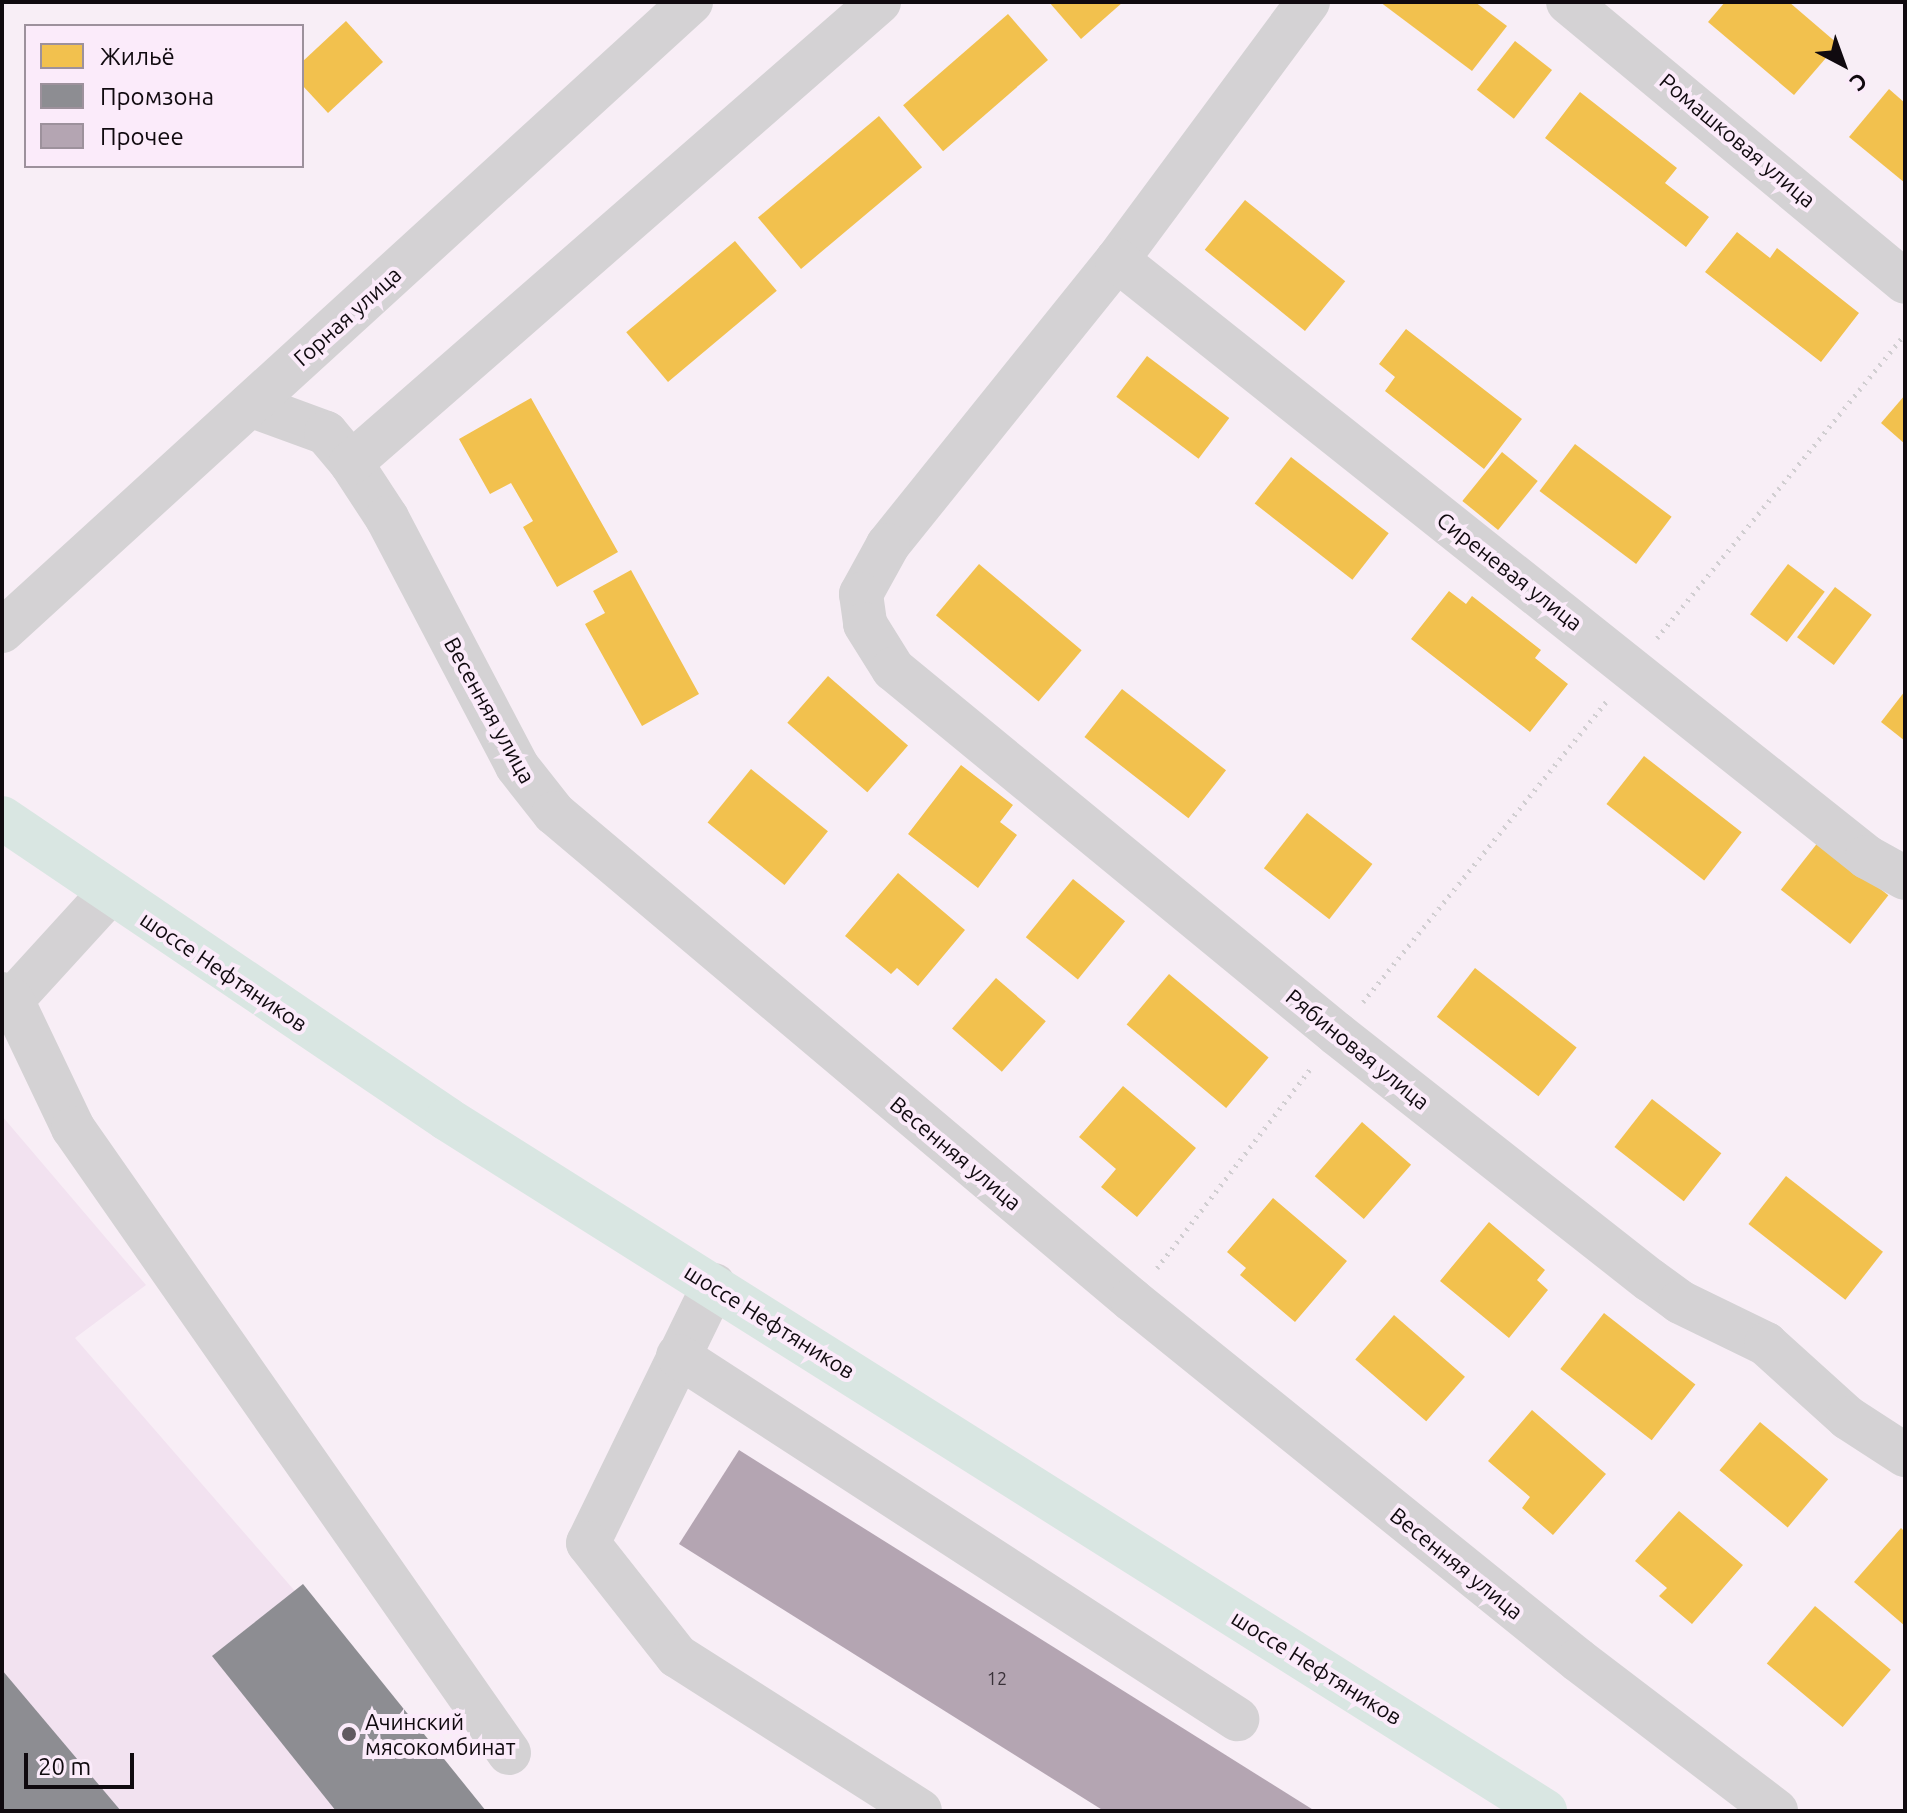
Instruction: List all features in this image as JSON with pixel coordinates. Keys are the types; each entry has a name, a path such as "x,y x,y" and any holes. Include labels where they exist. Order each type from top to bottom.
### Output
{"main road":[{"name":"шоссе Нефтяников","path":"2,818 108,895 447,1119 1545,1811"}],"street":[{"name":"Горная улица","path":"2,631 691,2"},
{"path":"351,463 879,2"},
{"path":"1117,260 1308,2"},
{"name":"Ромашковая улица","path":"1568,2 1905,282"},
{"name":"Рябиновая улица","path":"1117,260 888,545 861,594 865,624 893,669 1337,1034 1650,1280 1680,1302 1766,1344 1848,1418 1905,1455"},
{"name":"Сиреневая улица","path":"1117,260 1867,857 1905,878"},
{"name":"Весенняя улица","path":"250,405 326,433 351,463 387,518 517,766 554,813 1132,1300 1578,1660 1776,1811"},
{"path":"108,895 7,997 73,1128 509,1753"},
{"path":"714,1285 588,1543 677,1656 920,1811"},
{"path":"678,1356 1237,1719"}],"path":[{"path":"1132,1300 1337,1034 1905,334"}],"shaded area":[{"path":"2,1116 146,1285 75,1338 486,1811 2,1811"}],"building: Жильё":[{"path":"1049,2 1123,2 1081,39"},
{"path":"1380,2 1475,2 1507,26 1472,71"},
{"path":"1725,2 1789,2 1838,44 1794,95 1708,22"},
{"path":"1008,14 1048,60 943,151 903,105"},
{"path":"346,21 383,62 328,113 304,87 304,60"},
{"path":"1515,41 1552,70 1514,119 1477,90"},
{"path":"1889,89 1905,103 1905,183 1849,137"},
{"path":"1580,92 1677,168 1665,183 1709,217 1686,247 1545,138"},
{"path":"879,116 922,167 801,269 758,218"},
{"path":"1245,200 1345,281 1305,331 1205,250"},
{"path":"1737,232 1770,258 1777,248 1859,313 1821,362 1705,272"},
{"path":"735,241 777,291 668,382 626,332"},
{"path":"1406,329 1522,419 1484,469 1385,391 1395,377 1379,364"},
{"path":"1147,356 1229,418 1199,459 1116,397"},
{"path":"1905,395 1905,444 1881,423"},
{"path":"531,398 618,552 557,587 523,527 533,521 511,483 490,494 459,439"},
{"path":"1575,444 1672,517 1636,564 1539,491"},
{"path":"1502,452 1538,481 1498,530 1462,501"},
{"path":"1291,457 1389,533 1352,580 1255,503"},
{"path":"979,564 1082,650 1039,701 936,615"},
{"path":"1788,564 1825,592 1787,642 1750,614"},
{"path":"631,570 699,694 642,726 585,624 605,613 593,591"},
{"path":"1835,587 1872,615 1834,665 1797,637"},
{"path":"1449,591 1466,604 1472,596 1541,650 1535,658 1568,684 1530,732 1411,639"},
{"path":"828,676 908,746 867,792 787,723"},
{"path":"1122,689 1226,770 1188,818 1084,737"},
{"path":"1905,691 1905,741 1881,722"},
{"path":"1644,756 1742,832 1704,880 1606,804"},
{"path":"961,765 1013,805 1000,822 1017,835 978,888 908,834"},
{"path":"751,769 828,831 785,885 708,823"},
{"path":"1307,813 1372,864 1329,919 1264,868"},
{"path":"1819,841 1888,895 1850,944 1781,890"},
{"path":"898,873 965,930 918,986 897,968 891,974 845,936"},
{"path":"1073,879 1125,921 1078,979 1026,937"},
{"path":"1475,968 1577,1047 1538,1096 1437,1017"},
{"path":"1169,974 1269,1058 1226,1108 1127,1025"},
{"path":"996,978 1046,1021 1002,1072 952,1029"},
{"path":"1123,1086 1196,1148 1137,1217 1101,1187 1116,1169 1079,1137"},
{"path":"1652,1099 1721,1153 1684,1201 1614,1147"},
{"path":"1362,1122 1411,1165 1364,1219 1315,1176"},
{"path":"1786,1176 1883,1252 1845,1300 1748,1224"},
{"path":"1273,1198 1347,1261 1295,1322 1240,1275 1246,1268 1227,1252"},
{"path":"1489,1222 1545,1270 1537,1280 1548,1290 1509,1338 1440,1281"},
{"path":"1604,1313 1695,1384 1652,1440 1560,1369"},
{"path":"1394,1315 1465,1377 1426,1421 1355,1360"},
{"path":"1532,1410 1606,1474 1553,1535 1522,1508 1530,1497 1488,1461"},
{"path":"1760,1422 1828,1479 1788,1527 1720,1470"},
{"path":"1679,1511 1743,1565 1692,1624 1659,1596 1667,1588 1635,1561"},
{"path":"1901,1528 1905,1532 1905,1626 1854,1582"},
{"path":"1815,1606 1891,1670 1843,1727 1767,1663"}],"building: Промзона":[{"name":"Ачинский мясокомбинат","path":"303,1584 486,1811 336,1811 212,1656"},
{"path":"2,1670 121,1811 2,1811"}],"building: Прочее":[{"path":"739,1450 1315,1811 1104,1811 679,1544"}],"place":[{"name":"Ачинский мясокомбинат","path":"349,1734"}]}
